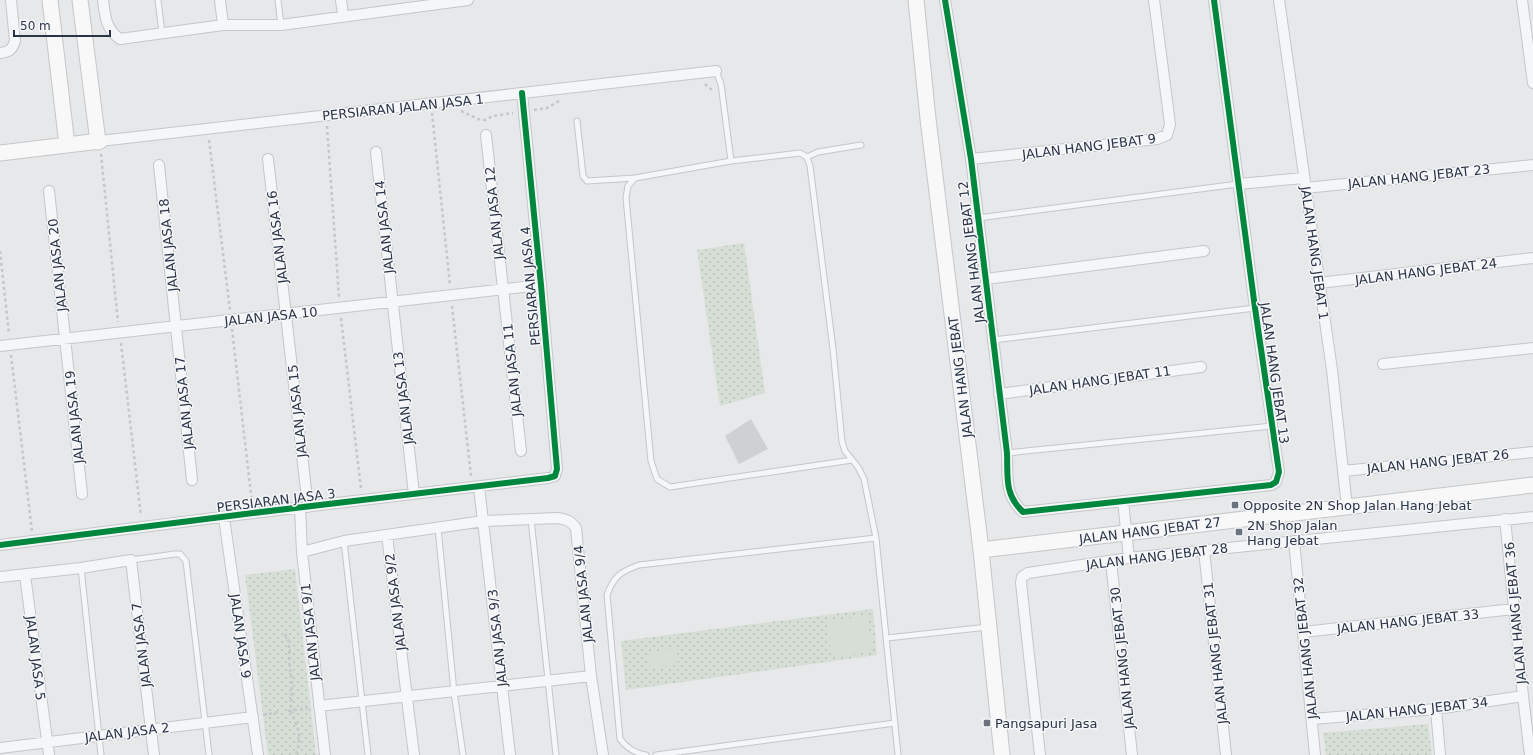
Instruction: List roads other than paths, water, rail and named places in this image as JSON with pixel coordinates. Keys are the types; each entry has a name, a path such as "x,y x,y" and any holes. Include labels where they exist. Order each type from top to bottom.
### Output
{"street":[{"path":"0,53 8,52 14,46 15,41 11,0"},
{"path":"50,0 67,145"},
{"path":"80,0 100,147"},
{"path":"103,0 106,22 112,33 120,40 223,25 281,25 343,15 465,0"},
{"path":"220,0 223,25"},
{"path":"341,0 343,15"},
{"name":"JALAN HANG JEBAT","path":"916,0 928,119 981,550 1002,755"},
{"name":"JALAN HANG JEBAT 12","path":"945,0 971,159 1006,453 1009,492 1013,503"},
{"name":"JALAN HANG JEBAT 9","path":"971,159 1157,139 1167,135 1170,124 1154,0"},
{"name":"JALAN HANG JEBAT 13","path":"1013,503 1023,512 1271,485 1276,482 1279,472 1255,308 1214,0"},
{"name":"JALAN HANG JEBAT 1","path":"1279,0 1332,370 1347,507"},
{"path":"1522,0 1533,83"},
{"name":"PERSIARAN JALAN JASA 1","path":"0,153 67,145 100,147 716,71"},
{"name":"PERSIARAN JASA 4","path":"522,94 542,285 557,469 555,476"},
{"name":"JALAN JASA 12","path":"486,135 503,290"},
{"name":"JALAN JASA 14","path":"376,152 392,302"},
{"name":"JALAN JASA 16","path":"268,159 286,314"},
{"name":"JALAN JASA 18","path":"159,165 176,326"},
{"name":"JALAN HANG JEBAT 23","path":"1238,184 1305,183 1533,165"},
{"name":"JALAN JASA 20","path":"49,191 65,339"},
{"path":"986,279 1204,251"},
{"name":"JALAN HANG JEBAT 24","path":"1319,283 1533,258"},
{"name":"JALAN JASA 10","path":"5,346 542,285"},
{"name":"JALAN JASA 11","path":"503,290 521,451"},
{"name":"JALAN JASA 13","path":"392,302 414,494"},
{"name":"JALAN JASA 15","path":"286,314 304,508"},
{"name":"JALAN JASA 17","path":"176,326 192,480"},
{"name":"JALAN JASA 19","path":"65,339 82,494"},
{"path":"1383,364 1533,348"},
{"name":"JALAN HANG JEBAT 11","path":"999,394 1201,367"},
{"name":"JALAN HANG JEBAT 26","path":"1343,471 1533,452"},
{"name":"PERSIARAN JASA 3","path":"0,545 479,487 555,476"},
{"name":"JALAN HANG JEBAT 27","path":"981,550 1533,486"},
{"path":"479,487 484,521"},
{"path":"1123,501 1129,558"},
{"name":"JALAN JASA 9/1","path":"304,508 302,552 325,755"},
{"name":"JALAN HANG JEBAT 28","path":"1040,755 1022,577 1028,573 1129,558 1533,517"},
{"name":"JALAN JASA 9","path":"224,518 258,755"},
{"name":"JALAN JASA 9/4","path":"387,535 484,521 566,519 572,523 576,528 591,676 603,755"},
{"name":"JALAN HANG JEBAT 36","path":"1505,519 1522,696 1530,755"},
{"name":"JALAN JASA 9/3","path":"484,521 510,755"},
{"name":"JALAN JASA 9/2","path":"302,552 344,541 387,535 414,755"},
{"name":"JALAN HANG JEBAT 32","path":"1294,541 1315,755"},
{"name":"JALAN HANG JEBAT 31","path":"1204,550 1226,755"},
{"path":"0,577 80,568 131,560"},
{"name":"JALAN JASA 7","path":"131,560 154,755"},
{"name":"JALAN HANG JEBAT 30","path":"1111,561 1132,755"},
{"name":"JALAN JASA 5","path":"25,575 49,755"},
{"name":"JALAN HANG JEBAT 33","path":"1303,632 1514,609"},
{"path":"319,706 362,703 591,676"},
{"name":"JALAN HANG JEBAT 34","path":"1312,719 1436,709 1522,696"},
{"path":"1436,709 1440,755"},
{"name":"JALAN JASA 2","path":"0,748 253,717"}],"lane":[{"path":"158,0 162,33"},
{"path":"278,0 281,25"},
{"name":"PERSIARAN JALAN JASA 1","path":"716,71 721,84 731,161"},
{"path":"577,121 585,179 587,181 635,178 731,161 800,153 808,157"},
{"path":"808,157 818,152 861,145"},
{"path":"808,157 832,342 842,442 845,451 864,479 876,538 898,755"},
{"path":"635,178 628,186 626,198 651,461 657,479 670,487 852,460"},
{"path":"978,218 1238,184"},
{"path":"993,340 1255,308"},
{"path":"1006,453 1272,426"},
{"path":"531,519 556,755"},
{"path":"438,528 454,692 463,755"},
{"path":"646,755 637,754 627,747 620,739 607,595 611,583 621,572 639,564 876,538"},
{"path":"344,541 368,755"},
{"path":"131,560 175,554 180,554 186,560 209,755"},
{"path":"80,568 101,755"},
{"path":"887,638 989,626"},
{"path":"656,755 894,723"}],"place":[{"name":"Opposite 2N Shop Jalan Hang Jebat","path":"1235,505"},
{"name":"2N Shop Jalan Hang Jebat","path":"1239,532"},
{"name":"Pangsapuri Jasa","path":"987,723"}]}
